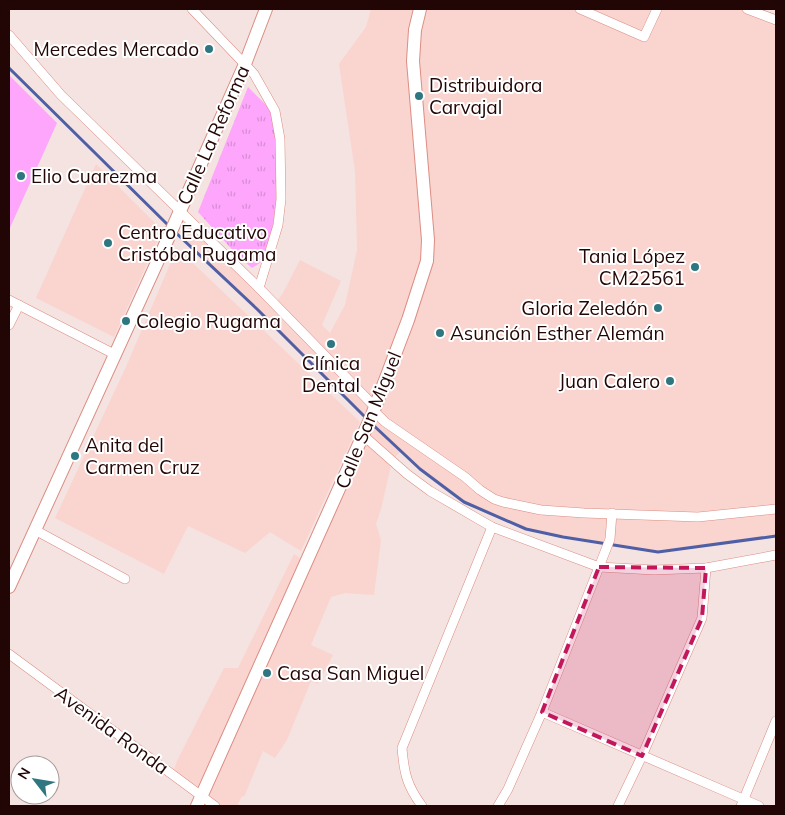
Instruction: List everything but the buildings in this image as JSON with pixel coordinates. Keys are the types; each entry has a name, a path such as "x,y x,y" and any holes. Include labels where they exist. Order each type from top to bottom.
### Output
{"street":[{"path":"192,9 245,64 261,84 275,112 280,139 281,199 278,225 259,288"},
{"name":"Calle La Reforma","path":"9,587 179,213 245,64 266,9"},
{"name":"Calle San Miguel","path":"199,802 374,411 408,320 427,261 428,240 413,61 415,30 420,9"},
{"path":"580,9 644,37 658,9"},
{"path":"747,9 776,20"},
{"path":"9,35 61,95 179,213 259,288 374,411 400,433 494,499 541,510 611,516 698,517 776,509"},
{"path":"9,300 114,354"},
{"path":"9,326 19,305"},
{"path":"364,434 407,474 430,491 492,527 600,565 654,570 706,568 776,555"},
{"path":"498,806 508,789 542,712 600,565 610,539 611,516"},
{"path":"422,806 414,795 404,773 402,748 492,527"},
{"path":"35,530 125,579"},
{"path":"618,806 642,756 702,618 706,568"},
{"name":"Avenida Ronda","path":"9,654 199,802 215,806"},
{"path":"542,712 742,803 759,806"},
{"path":"742,803 776,721"}],"highlighted area":[{"path":"599,567 706,568 702,618 642,756 542,712"}],"shaded area":[{"path":"371,9 747,9 776,20 776,536 658,552 563,537 526,529 464,502 420,469 401,451 392,461 376,524 381,540 374,595 345,593 331,597 311,645 333,655 318,684 311,681 287,740 275,758 263,751 244,797 242,796 237,806 215,806 172,775 177,761 224,668 238,668 294,554 306,562 369,422 184,240 192,222 275,304 283,293 300,260 341,281 322,325 330,333 345,305 357,250 355,171 339,64 366,27"},
{"name":"Centro Educativo Cristóbal Rugama","path":"96,164 162,230 114,337 36,298"},
{"path":"177,248 360,422 301,551 270,532 245,553 188,526 164,574 55,518 125,369"}],"green space":[{"name":"Elio Cuarezma","path":"9,75 57,123 9,230"},
{"path":"248,87 271,110 277,146 278,198 269,245 263,261 252,268 238,256 198,212"}],"waterway":[{"path":"9,68 169,226"},
{"path":"175,232 257,309 367,419"},
{"path":"372,424 420,469 464,502 526,529 563,537 658,552 776,536"}],"place":[{"name":"Mercedes Mercado","path":"209,49"},
{"name":"Distribuidora Carvajal","path":"419,96"},
{"name":"Elio Cuarezma","path":"21,176"},
{"name":"Centro Educativo Cristóbal Rugama","path":"108,243"},
{"name":"Tania López CM22561","path":"695,267"},
{"name":"Gloria Zeledón","path":"658,308"},
{"name":"Colegio Rugama","path":"126,321"},
{"name":"Asunción Esther Alemán","path":"440,333"},
{"name":"Clínica Dental","path":"331,344"},
{"name":"Juan Calero","path":"670,381"},
{"name":"Anita del Carmen Cruz","path":"75,456"},
{"name":"Casa San Miguel","path":"267,673"}]}
